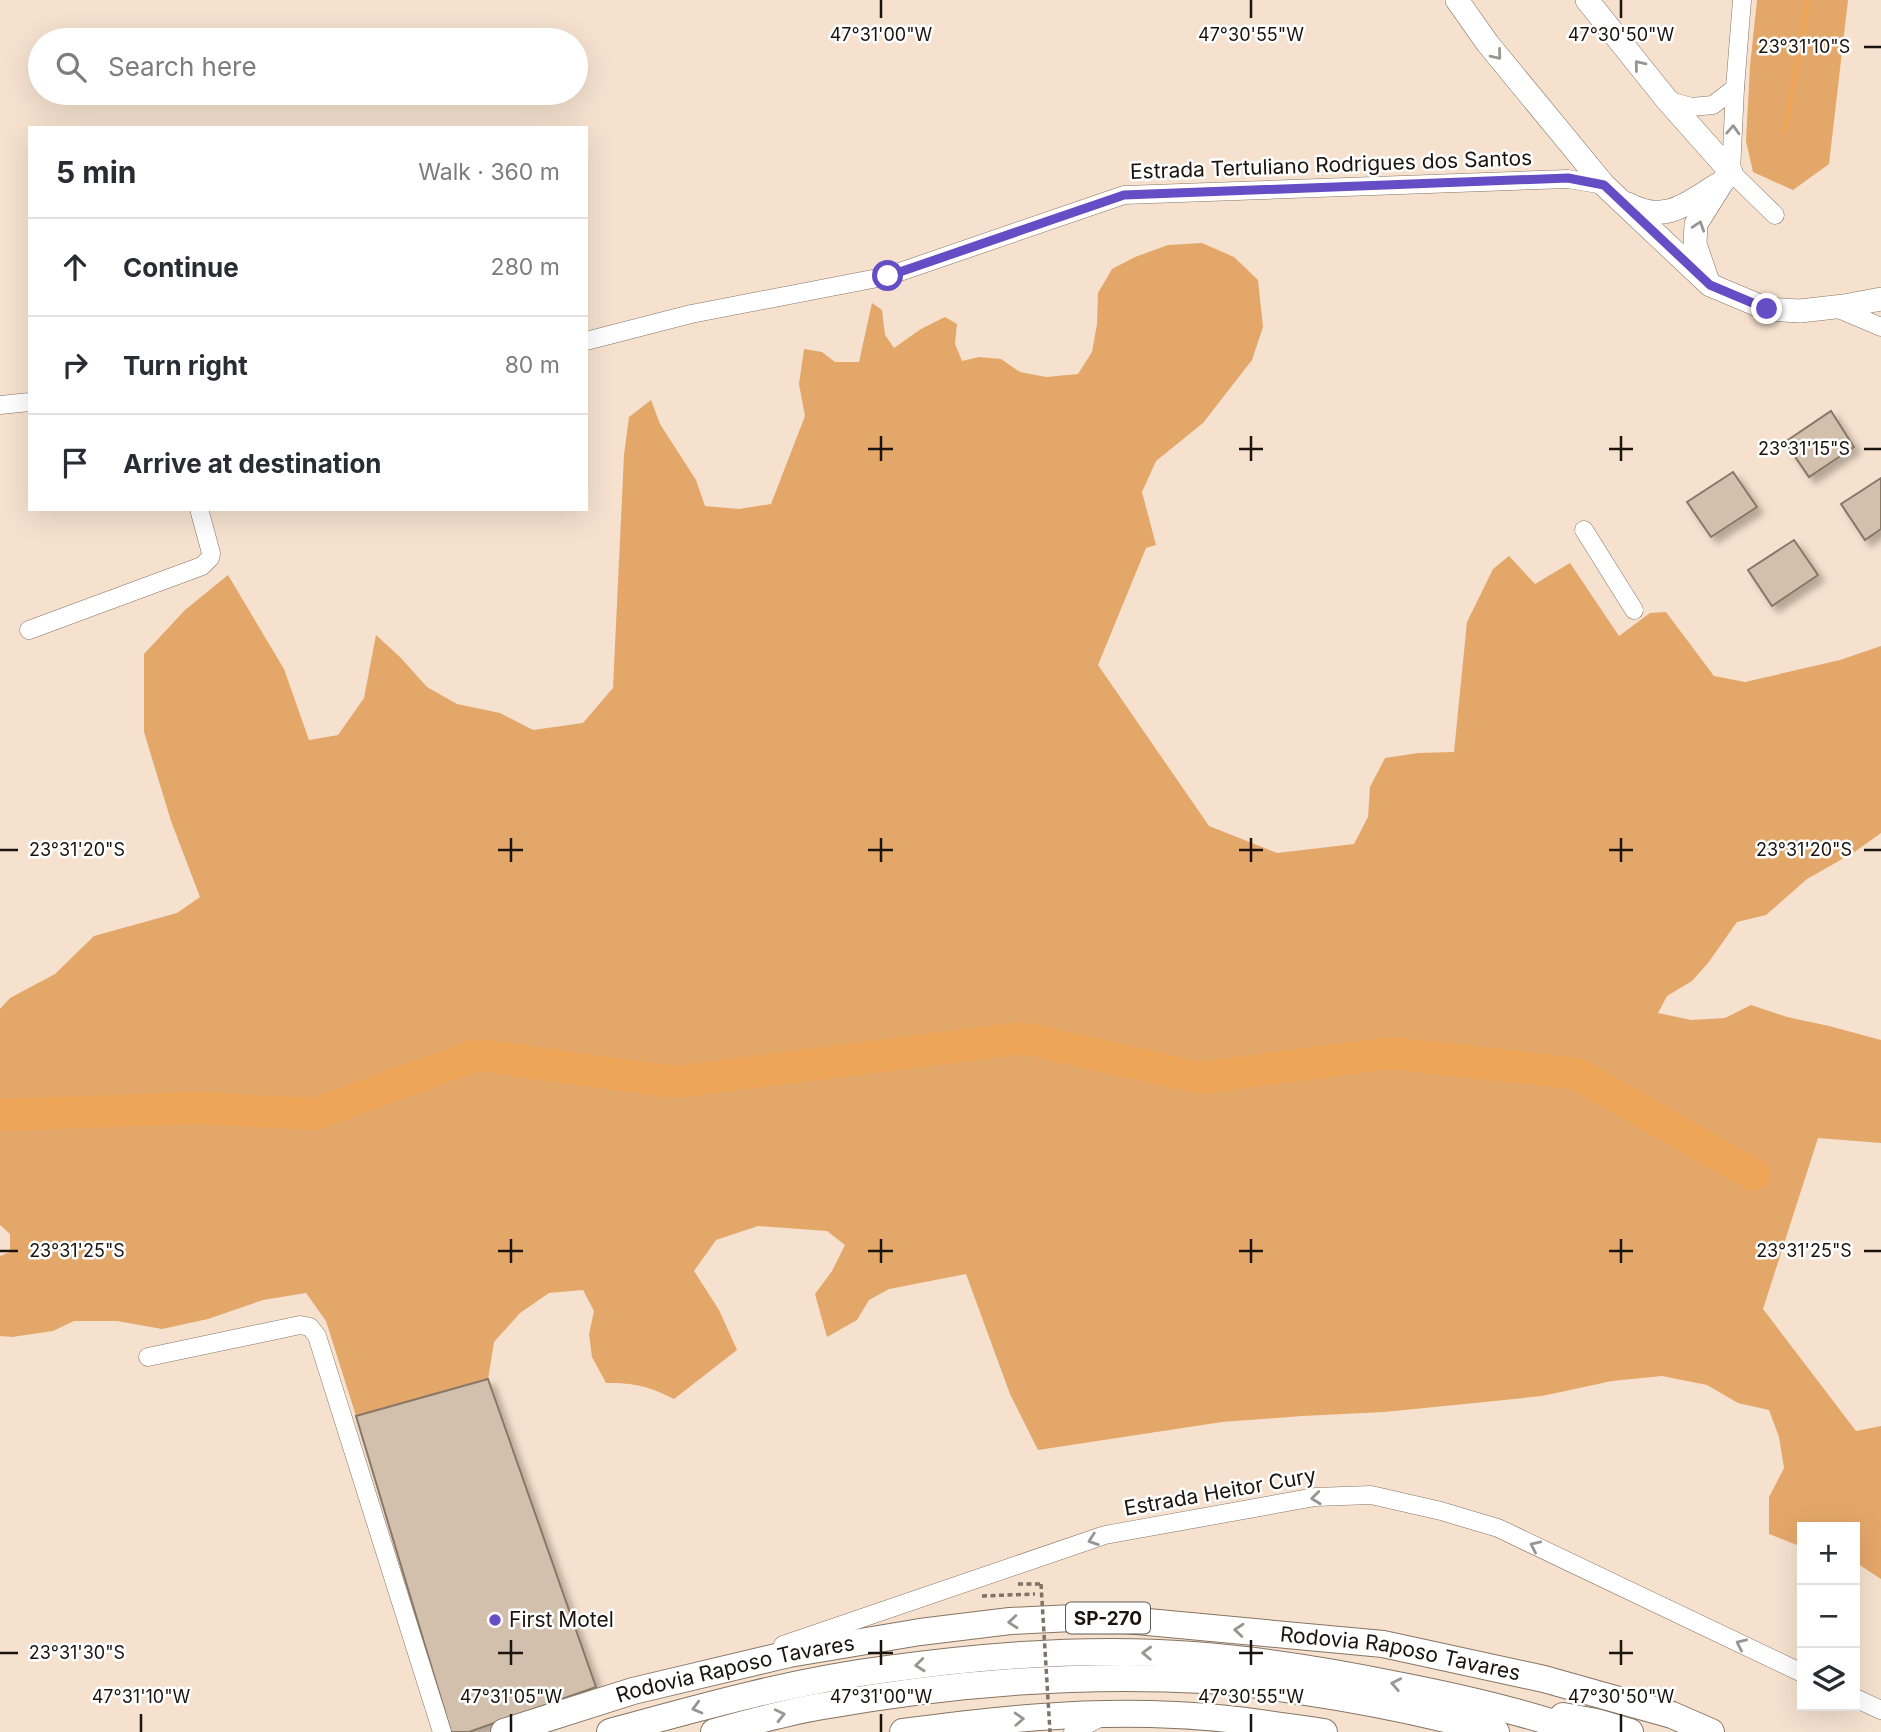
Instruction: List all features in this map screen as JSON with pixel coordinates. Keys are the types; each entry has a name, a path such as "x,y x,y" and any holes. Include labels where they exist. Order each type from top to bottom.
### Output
{"highway":[{"name":"Rodovia Raposo Tavares","path":"504,1732 633,1691 789,1654 907,1634 1010,1621 1094,1617 1383,1644 1544,1679 1672,1715 1711,1732"},
{"name":"Rodovia Raposo Tavares","path":"610,1732 742,1696 886,1669 1060,1653 1194,1655 1323,1670 1442,1693 1581,1732"},
{"path":"714,1732 816,1707 919,1692 1062,1680 1140,1679 1205,1680 1342,1697 1440,1717 1496,1732"},
{"path":"1442,1693 1596,1722 1629,1732"},
{"path":"903,1732 993,1720 1105,1714 1175,1715 1324,1732"}],"main road":[{"path":"1457,0 1488,44 1576,152 1612,192 1710,285 1767,309 1800,311 1881,299"},
{"path":"1587,0 1727,177"},
{"path":"1612,192 1638,209 1651,213 1666,213 1692,201 1727,177"},
{"path":"1710,285 1695,244 1696,225 1727,177"}],"street":[{"path":"1742,0 1727,177 1775,215"},
{"path":"1667,100 1691,107 1713,105 1735,88"},
{"name":"Estrada Tertuliano Rodrigues dos Santos","path":"1552,179 1567,170 1576,152"},
{"name":"Estrada Tertuliano Rodrigues dos Santos","path":"588,340 691,314 888,276 1124,195 1552,179 1581,179 1612,192"},
{"path":"1834,307 1881,327"},
{"path":"0,405 28,402"},
{"path":"29,630 202,566 211,553 200,511"},
{"path":"1584,530 1634,610"},
{"path":"148,1357 300,1325 310,1327 317,1336 442,1732"},
{"name":"Estrada Heitor Cury","path":"633,1691 820,1633 1105,1535 1315,1497 1371,1495 1441,1511 1498,1528 1797,1671"},
{"path":"1860,1700 1881,1710"},
{"path":"1073,1732 1105,1714"}],"path":[{"path":"1017,1584 1041,1584 1050,1732"},
{"path":"982,1596 1035,1594"}],"shaded area":[{"path":"1757,0 1848,0 1829,164 1793,190 1753,172 1746,141"},
{"path":"1202,243 1234,257 1258,280 1263,327 1252,360 1203,423 1156,461 1142,492 1156,545 1146,548 1098,665 1209,826 1277,853 1354,844 1368,817 1370,787 1385,758 1418,753 1454,752 1467,622 1493,569 1509,556 1535,584 1570,563 1619,636 1650,613 1666,612 1714,676 1745,682 1840,660 1881,646 1881,833 1853,853 1807,879 1766,915 1737,922 1708,963 1692,981 1667,996 1658,1013 1691,1020 1725,1018 1751,1005 1787,1017 1881,1040 1881,1143 1818,1138 1763,1309 1856,1431 1881,1426 1881,1579 1860,1565 1860,1522 1797,1522 1797,1545 1769,1534 1769,1497 1784,1468 1779,1437 1769,1410 1738,1403 1707,1385 1662,1376 1612,1381 1542,1396 1384,1412 1222,1422 1038,1450 1010,1394 966,1274 889,1289 869,1300 857,1320 827,1337 815,1294 832,1271 845,1245 827,1231 758,1226 716,1240 694,1271 719,1310 737,1350 674,1399 641,1386 606,1383 592,1357 589,1334 594,1311 583,1290 549,1293 520,1313 494,1342 488,1379 356,1416 326,1321 306,1293 263,1300 208,1319 162,1329 117,1321 74,1321 53,1331 12,1337 0,1336 0,1256 10,1252 10,1234 0,1225 0,1009 10,998 55,974 94,936 177,913 200,897 171,821 144,732 144,654 185,610 228,575 284,669 309,740 338,735 364,698 376,635 427,687 457,704 500,713 533,730 583,723 613,688 624,455 629,417 651,400 660,424 696,480 705,506 739,509 771,504 805,416 799,384 804,349 822,352 835,362 859,362 872,303 882,310 885,335 894,348 921,329 945,317 957,324 955,344 962,361 979,357 1001,359 1020,372 1046,377 1078,374 1092,352 1097,324 1098,293 1112,269 1168,245"}],"building":[{"path":"1831,411 1854,447 1809,477 1785,442"},
{"path":"1733,472 1757,507 1711,537 1687,502"},
{"path":"1881,478 1881,529 1865,540 1841,504"},
{"path":"1794,540 1818,575 1772,606 1748,570"},
{"name":"First Motel","path":"488,1379 596,1687 469,1732 451,1732 356,1416"}],"waterway":[{"path":"1785,131 1808,0"},
{"path":"0,1115 196,1108 314,1114 477,1055 673,1082 1023,1038 1200,1078 1392,1053 1577,1074 1754,1175"}],"place":[{"name":"First Motel","path":"495,1620"}],"route":[{"path":"888,276 1124,195 1568,178 1604,185 1710,285 1767,309"}]}
